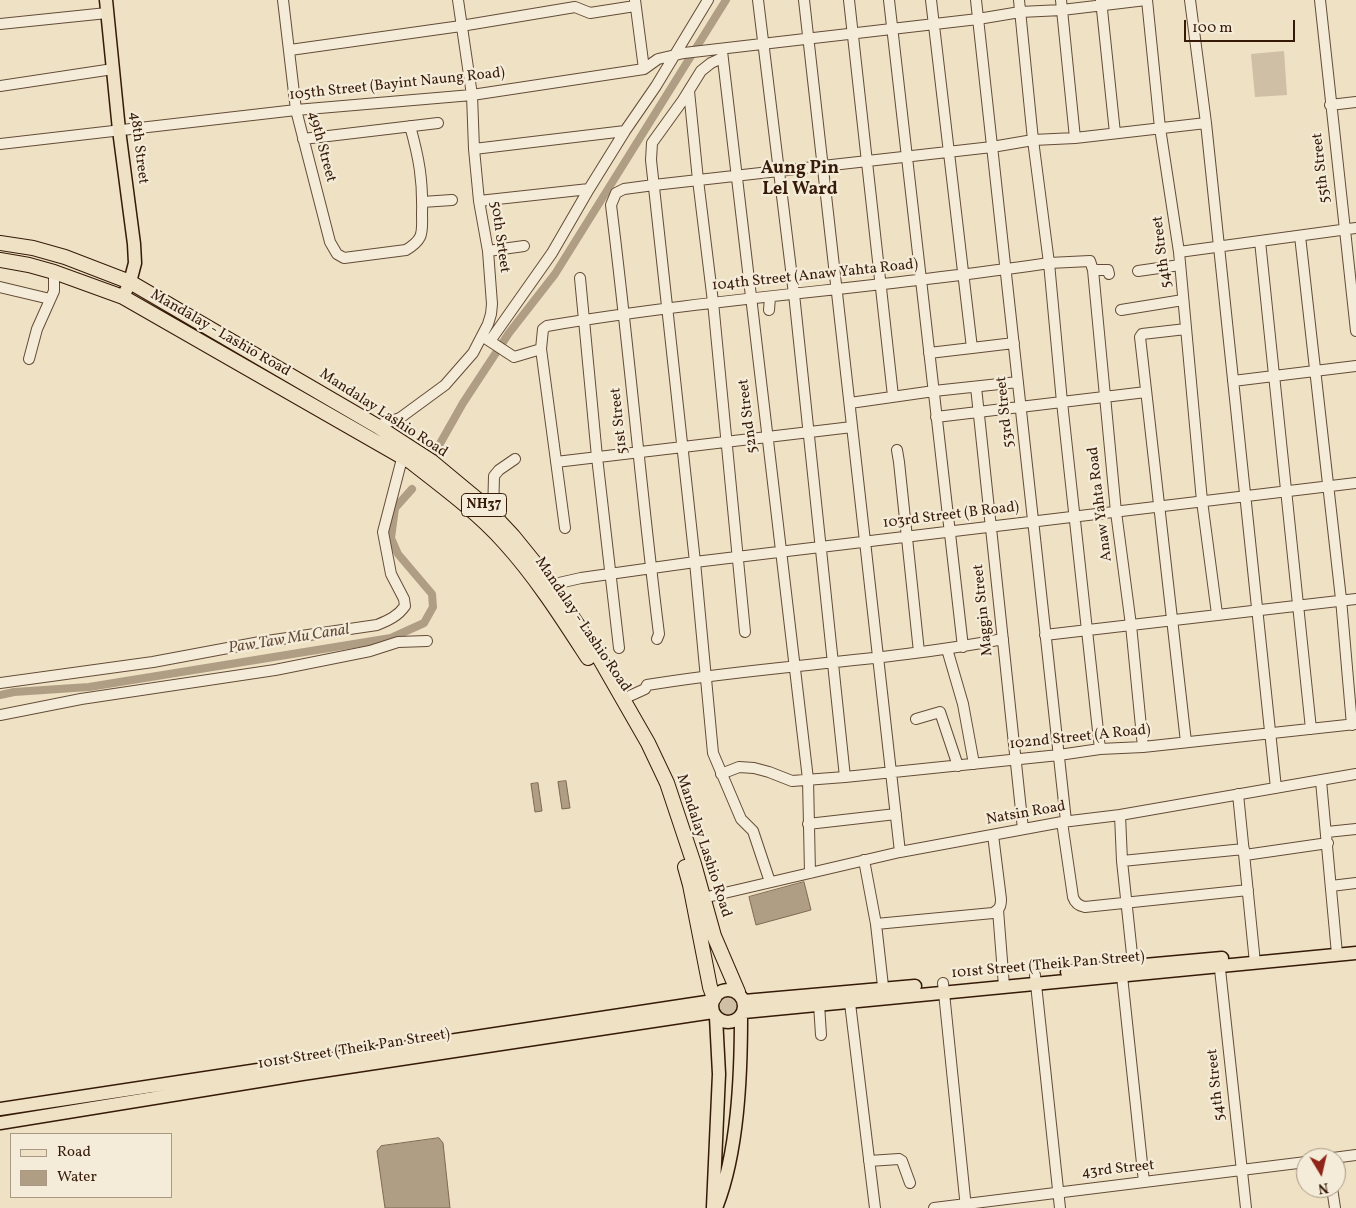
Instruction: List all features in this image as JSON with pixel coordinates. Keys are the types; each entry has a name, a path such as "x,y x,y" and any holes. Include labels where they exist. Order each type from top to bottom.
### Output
{"highway":[{"name":"Mandalay Lashio Road","path":"0,243 33,248 130,282 377,426 404,451 431,461 484,505 513,536 546,587 574,618 623,699 668,783 714,936 741,1006"},
{"name":"Mandalay - Lashio Road","path":"0,260 29,264 123,297 404,451 504,542 546,587 601,677 639,745 658,784 674,828 690,885 714,1007"},
{"path":"71,278 79,263"}],"main road":[{"name":"48th Street","path":"106,0 119,130 134,244 134,263 130,282 123,297"},
{"name":"101st Street (Theik Pan Street)","path":"741,1006 1130,972 1337,951 1356,946"},
{"name":"101st Street (Theik Pan Street)","path":"1337,951 1356,953"},
{"path":"725,990 732,990 741,1006 741,1057 737,1106 722,1192 715,1208 719,1074 714,1007 719,993 725,990"},
{"name":"101st Street (Theik Pan Street)","path":"741,1006 819,1004 850,997"},
{"path":"714,1007 721,1020 731,1022 741,1006"},
{"name":"101st Street (Theik Pan Street)","path":"0,1109 714,1007"},
{"name":"101st Street (Theik Pan Street)","path":"0,1123 714,1007"}],"street":[{"name":"49th Street","path":"283,0 296,110 330,242 336,254 344,258 406,250 414,245 421,236 422,202"},
{"name":"50th Srteet","path":"377,426 400,418 445,385 486,339 490,319 492,304 488,251 479,202 474,149 472,95 458,0"},
{"path":"565,528 541,349 518,357 510,356 486,339 552,253 625,131 678,54 708,0"},
{"path":"758,0 794,294 819,547 845,777"},
{"path":"804,0 900,852"},
{"path":"849,0 893,396"},
{"path":"890,0 963,647"},
{"path":"931,0 972,348"},
{"name":"53rd Street","path":"976,0 1074,901 1078,905 1085,907 1127,902"},
{"path":"1019,0 1033,140 1049,263 1062,402 1100,748"},
{"path":"770,882 753,831 741,819 713,753 695,562 651,160 652,143 706,67 722,54 764,44 978,19 1062,5 1147,0"},
{"name":"54th Street","path":"1147,0 1160,128 1179,252 1202,501 1217,614"},
{"path":"1190,0 1206,123 1276,788"},
{"name":"55th Street","path":"1320,0 1356,332"},
{"path":"1102,2 1115,133"},
{"path":"290,50 461,26 575,7 590,13 635,3 644,69"},
{"path":"1062,5 1075,138"},
{"path":"0,24 107,13"},
{"name":"105th Street (Bayint Naung Road)","path":"0,144 296,110 472,95 644,69 658,59 678,54 710,51 722,54"},
{"name":"52nd Street","path":"722,54 808,779 810,873"},
{"path":"0,86 113,69"},
{"path":"689,91 713,302 744,632"},
{"path":"1330,104 1356,102"},
{"path":"304,139 438,123"},
{"path":"654,185 950,152 1033,140 1075,138 1206,123"},
{"path":"410,126 421,172 422,202 452,200"},
{"path":"474,149 625,131"},
{"name":"51st Street","path":"654,185 616,193 611,206 660,634 657,639"},
{"path":"479,202 589,189"},
{"path":"1179,252 1356,228"},
{"path":"1300,236 1354,725"},
{"path":"1260,241 1311,729"},
{"path":"488,251 524,246"},
{"name":"104th Street (Anaw Yahta Road)","path":"541,349 543,329 547,326 713,302 1087,260"},
{"name":"Anaw Yahta Road","path":"1087,260 1091,263 1093,270 1116,512 1131,625 1143,747"},
{"path":"1138,271 1180,265"},
{"path":"1093,270 1108,270 1109,274"},
{"path":"29,359 37,329 54,291 54,272"},
{"path":"580,278 597,457 612,573 619,648"},
{"path":"0,287 50,299"},
{"path":"768,310 770,297"},
{"path":"1120,310 1183,300"},
{"path":"1186,329 1141,336 1186,742"},
{"path":"929,353 1014,343"},
{"path":"1233,381 1356,366"},
{"path":"850,403 893,396 1018,382"},
{"name":"Maggin Street","path":"976,387 1023,829"},
{"path":"936,418 1146,392"},
{"path":"556,462 852,427"},
{"path":"897,450 919,652"},
{"path":"0,683 153,662 260,642 377,625 389,620 399,614 405,606 404,599 391,574 383,532 404,451"},
{"path":"493,515 494,476 499,470 515,459"},
{"name":"103rd Street (B Road)","path":"546,587 612,573 780,551 1356,483"},
{"path":"1046,635 1340,599 1356,599"},
{"path":"623,699 645,689 648,685 794,665 832,663 963,647 1002,639"},
{"path":"0,715 81,699 275,670 370,651 398,642 427,640"},
{"path":"947,649 963,704 974,764"},
{"path":"916,718 940,712 958,766"},
{"name":"102nd Street (A Road)","path":"721,774 739,767 754,768 792,781 845,777 1059,755 1100,748 1143,747 1354,725"},
{"name":"Natsin Road","path":"703,898 900,852 1064,821 1120,815 1356,774"},
{"path":"1321,781 1337,951"},
{"path":"1238,794 1255,959"},
{"path":"808,824 896,814"},
{"path":"1120,815 1144,1182"},
{"path":"1327,832 1356,829"},
{"path":"876,924 993,913 998,910 1001,906 1001,899 993,835"},
{"path":"1122,861 1244,852 1328,843"},
{"path":"864,860 876,924 884,994"},
{"path":"1331,886 1356,883"},
{"path":"1127,902 1248,890"},
{"path":"998,910 1004,982"},
{"name":"54th Street","path":"1219,963 1246,1208"},
{"path":"1035,979 1060,1208"},
{"path":"944,988 965,1206"},
{"path":"850,997 875,1208"},
{"path":"819,1004 821,1035"},
{"path":"869,1161 899,1159 902,1161 910,1183"},
{"name":"43rd Street","path":"934,1208 965,1206 1058,1191 1296,1163"}],"shaded area":[{"path":"1284,51 1287,95 1255,97 1251,54"},
{"path":"727,995 734,998 737,1005 734,1012 727,1015 720,1012 717,1005 720,998"}],"water":[{"path":"566,781 570,808 562,809 558,782"},
{"path":"538,783 542,811 535,812 531,784"},
{"path":"804,882 811,910 756,925 749,897"},
{"path":"439,1138 443,1143 450,1208 385,1208 377,1151 381,1146"}],"waterway":[{"path":"433,456 463,403 509,333 555,274 726,0"},
{"name":"Paw Taw Mu Canal","path":"0,695 14,692 89,687 391,638 424,623 433,607 432,594 398,554 391,538 395,508 412,489"}],"district":[{"name":"Aung Pin Lel Ward","path":"800,180"}]}
